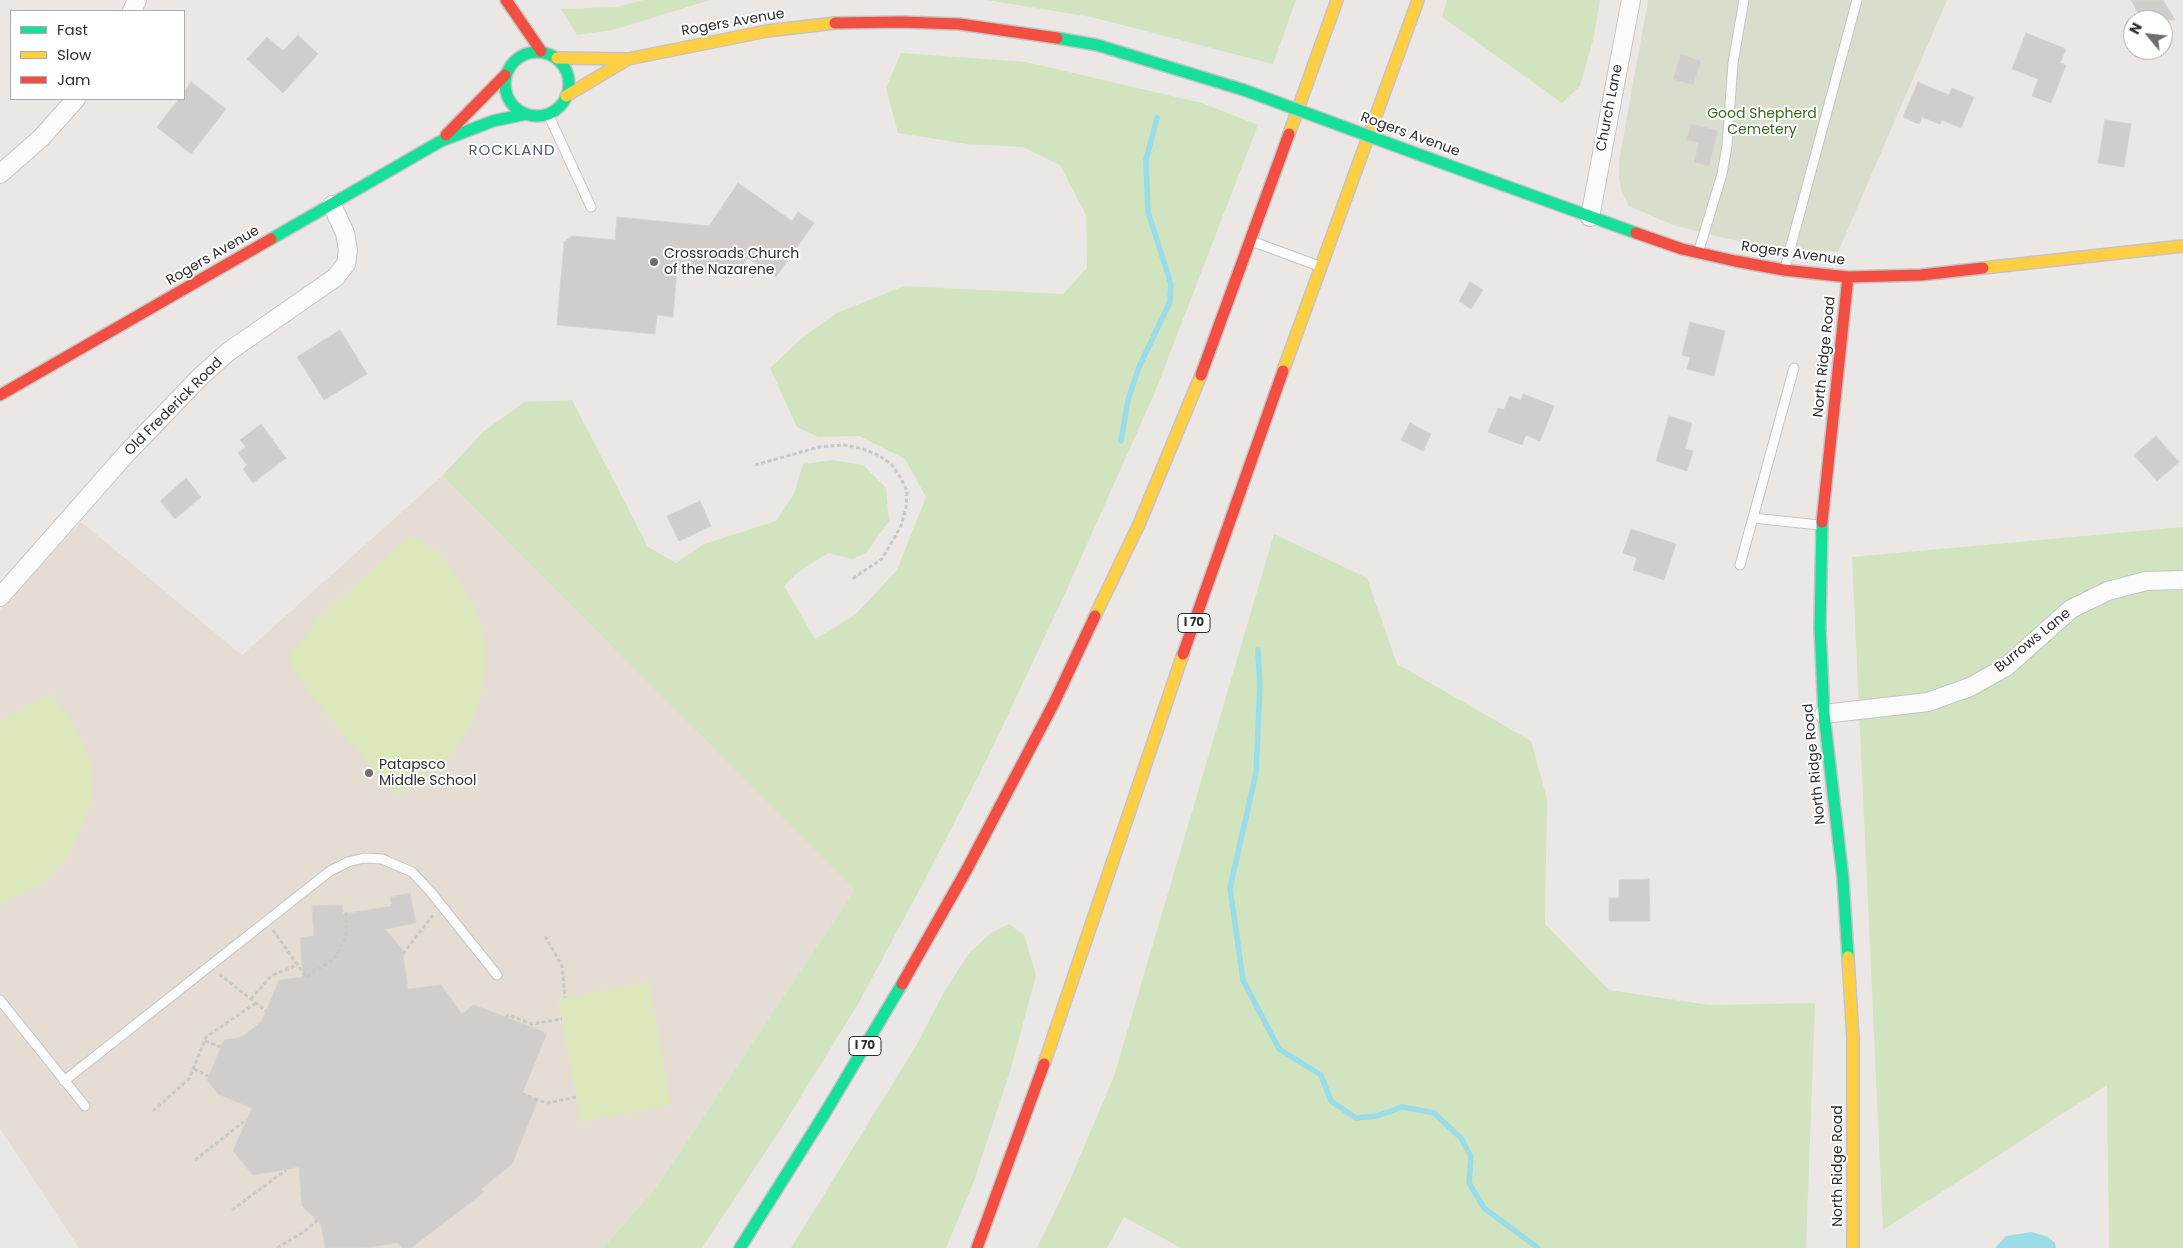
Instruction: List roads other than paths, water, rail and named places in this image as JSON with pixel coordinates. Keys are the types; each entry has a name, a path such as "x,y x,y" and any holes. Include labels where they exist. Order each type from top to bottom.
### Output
{"main road":[{"path":"506,0 511,30"},
{"path":"506,0 541,51"},
{"name":"I 70","path":"740,1248 825,1113 904,981 966,871 1054,703 1140,522 1197,384 1252,241 1337,0"},
{"name":"I 70","path":"977,1248 1028,1112 1219,548 1418,0"},
{"name":"Rogers Avenue","path":"557,58 628,59 758,33 836,23 900,22 959,24 1033,33 1096,45 1169,66 1244,90 1590,217 1698,252 1784,270 1848,277 1921,275 2183,246"},
{"path":"541,51 557,58 567,72 569,88 556,110 548,114 534,116 516,108 508,99 504,87 505,75 514,54 541,51"},
{"name":"Rogers Avenue","path":"566,96 628,59"},
{"name":"Rogers Avenue","path":"441,141 505,75"},
{"name":"Rogers Avenue","path":"0,395 441,141 493,121 526,114"},
{"name":"North Ridge Road","path":"1848,277 1822,525 1820,628 1824,714 1843,879 1853,1039 1853,1248"}],"street":[{"name":"Church Lane","path":"1590,217 1631,0"},
{"path":"0,174 41,138 75,100"},
{"name":"Old Frederick Road","path":"0,597 147,432 201,376 228,352 336,277 346,264 348,250 345,233 332,205"},
{"name":"Burrows Lane","path":"1824,714 1928,702 1970,687 2006,667 2071,610 2108,591 2146,581 2183,580"}],"lane":[{"path":"1698,252 1722,174 1727,146 1733,64 1744,0"},
{"path":"1784,270 1857,0"},
{"path":"548,114 591,207"},
{"path":"1252,241 1321,266"},
{"path":"1740,565 1794,368"},
{"path":"1753,518 1822,525"},
{"path":"64,1081 330,871 348,862 364,858 382,859 412,872 441,904 497,975"},
{"path":"0,1000 85,1106"}],"water":[{"path":"2032,1232 2048,1237 2055,1243 2056,1248 1995,1248 2006,1236"}],"waterway":[{"path":"1121,441 1128,400 1139,367 1170,302 1171,284 1148,212 1146,160 1157,118"},
{"path":"1258,650 1260,686 1256,773 1230,888 1243,980 1279,1049 1321,1075 1331,1101 1356,1118 1377,1116 1402,1107 1434,1113 1461,1138 1471,1157 1469,1183 1484,1208 1538,1248"}],"place":[{"name":"Crossroads Church of the Nazarene","path":"654,262"},
{"name":"Patapsco Middle School","path":"369,773"}],"district":[{"name":"ROCKLAND","path":"512,151"}],"park label":[{"name":"Good Shepherd Cemetery","path":"1762,122"}]}
